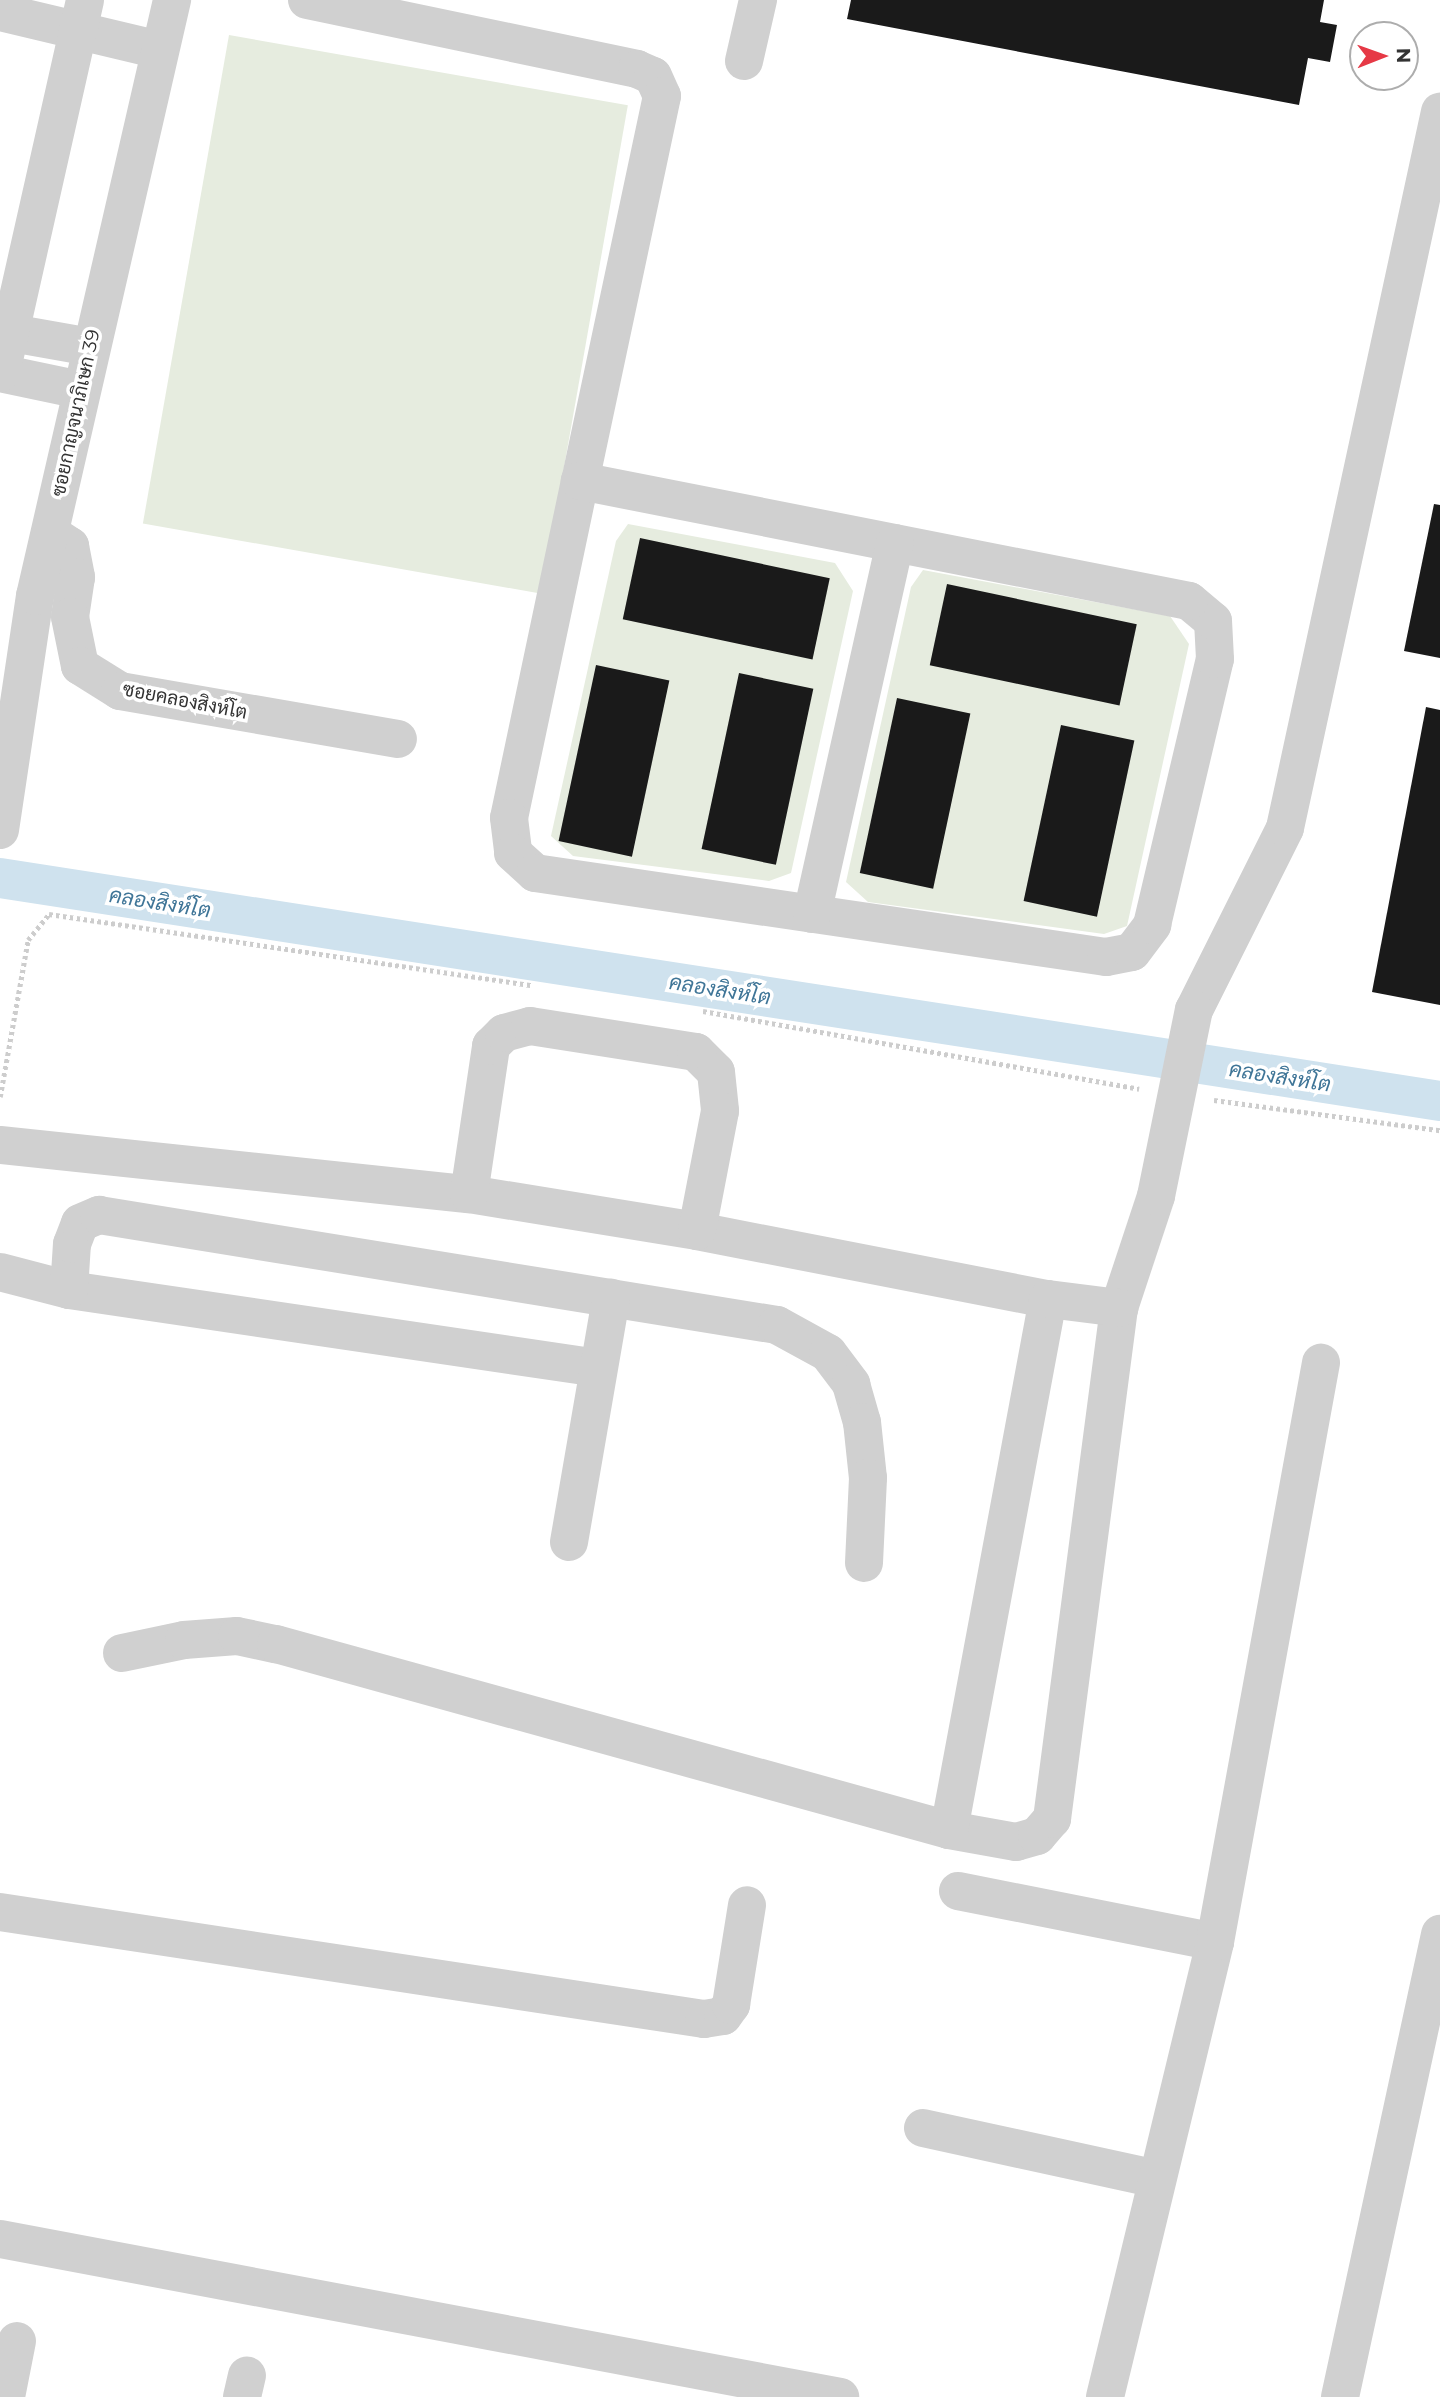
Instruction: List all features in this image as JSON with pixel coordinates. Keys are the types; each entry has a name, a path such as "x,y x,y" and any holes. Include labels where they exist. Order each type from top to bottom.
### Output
{"street":[{"name":"ซอยกาญจนาภิเษก 39","path":"0,830 36,596 172,0"},
{"path":"307,0 653,76 662,96 580,481 509,818 513,853 535,873 1106,957 1132,952 1152,925 1214,659 1213,621 1189,601 580,481"},
{"path":"744,61 758,0"},
{"path":"0,12 82,15 159,50"},
{"path":"81,390 0,373 5,332 82,15"},
{"path":"122,1653 224,1637 276,1644 949,1830 1016,1842 1037,1836 1052,1819 1119,1308 1156,1196 1194,1010 1285,828 1440,112"},
{"path":"5,332 91,346"},
{"name":"ซอยคลองสิงห์โต","path":"50,533 70,546 76,577 70,617 80,666 120,691 398,739"},
{"path":"812,914 895,543"},
{"path":"469,1194 491,1046 504,1033 530,1026 696,1052 716,1072 720,1111 697,1231"},
{"path":"0,1144 469,1194 697,1231 1048,1299 1119,1308"},
{"path":"69,1290 72,1244 80,1223 99,1215 777,1325 828,1353 851,1384 862,1423 868,1478 864,1563"},
{"path":"0,1272 69,1290 598,1368"},
{"path":"569,1542 611,1298"},
{"path":"949,1830 1048,1299"},
{"path":"1105,2397 1214,1942 1321,1363"},
{"path":"958,1891 1214,1942"},
{"path":"0,1912 704,2019 723,2016 731,2005 747,1905"},
{"path":"1340,2397 1440,1934"},
{"path":"923,2128 1157,2179"},
{"path":"0,2239 840,2397"},
{"path":"6,2397 18,2341"}],"shaded area":[{"path":"229,35 628,105 542,594 143,523"},
{"path":"628,524 835,563 853,591 791,873 769,881 573,856 551,836 616,541"},
{"path":"923,570 1170,616 1189,644 1127,926 1104,934 868,902 846,882 911,587"}],"building":[{"path":"851,0 1324,0 1320,22 1337,25 1330,62 1308,58 1299,105 847,19"},
{"path":"1434,504 1440,505 1440,658 1404,651"},
{"path":"640,538 830,578 813,660 623,619"},
{"path":"947,584 1137,624 1120,706 930,665"},
{"path":"596,665 669,681 632,857 559,841"},
{"path":"739,673 813,689 776,865 702,849"},
{"path":"897,698 970,714 933,889 860,873"},
{"path":"1426,707 1440,710 1440,1005 1372,992"},
{"path":"1061,725 1134,741 1097,917 1024,901"}],"waterway":[{"name":"คลองสิงห์โต","path":"0,878 1440,1101"}]}
